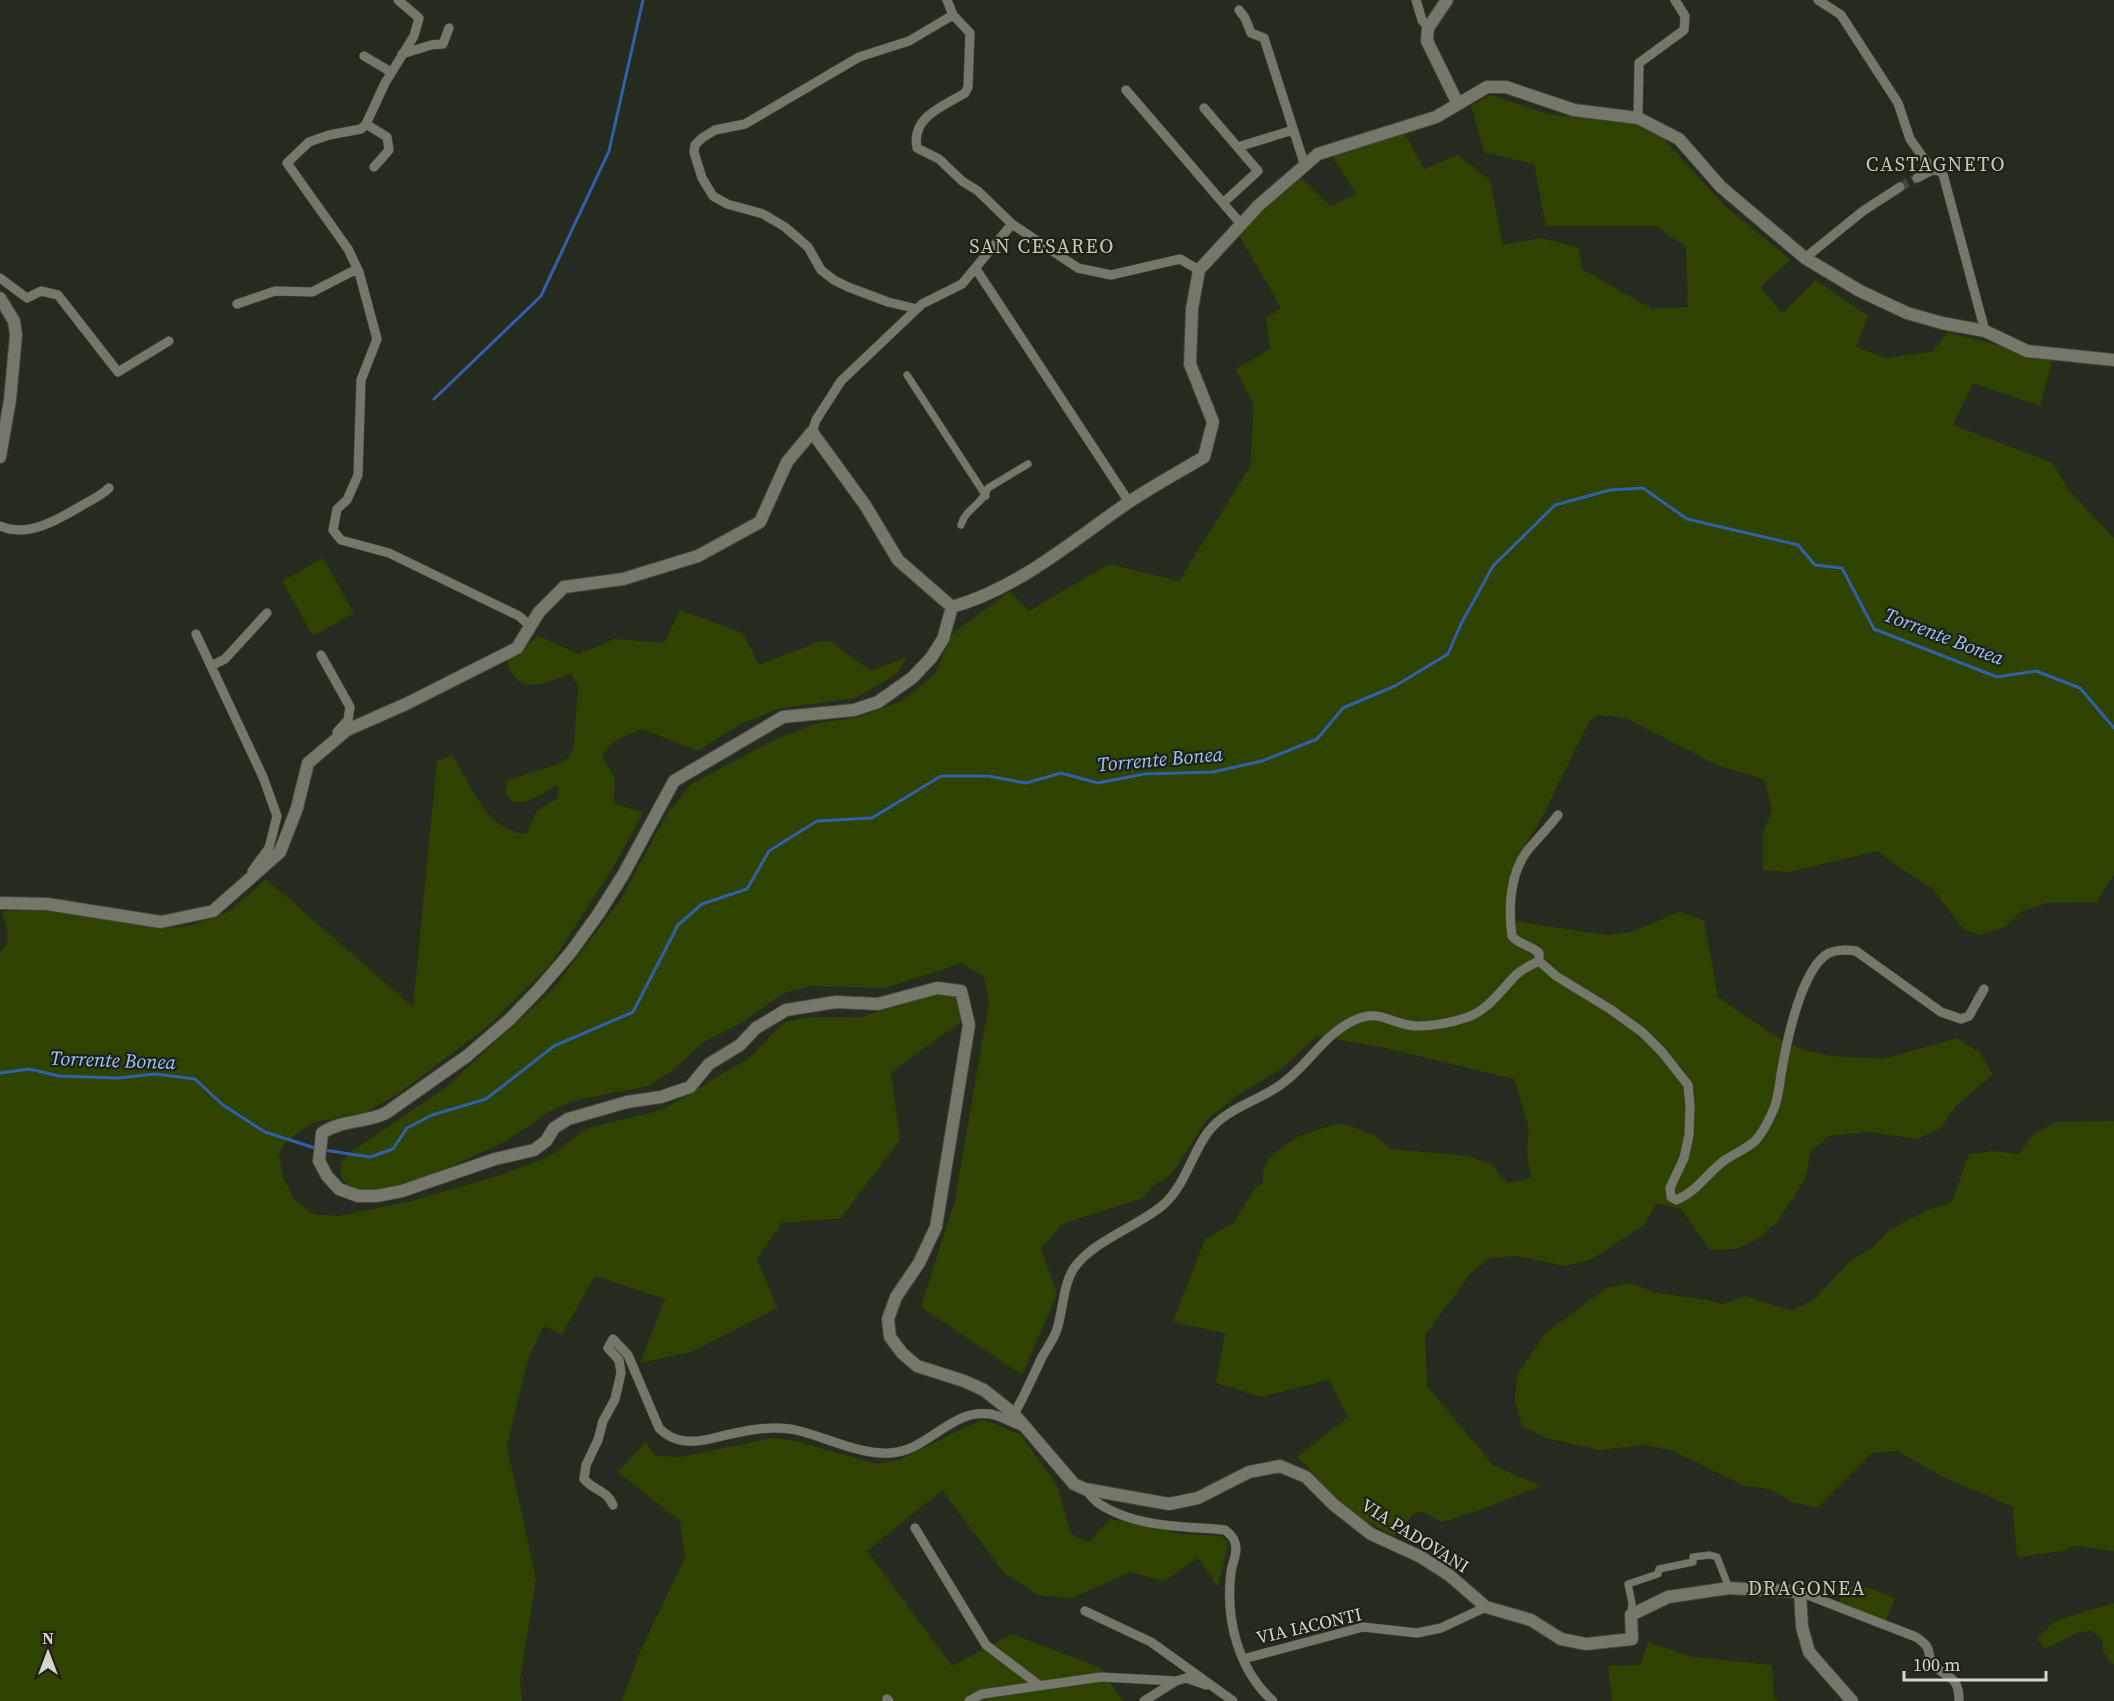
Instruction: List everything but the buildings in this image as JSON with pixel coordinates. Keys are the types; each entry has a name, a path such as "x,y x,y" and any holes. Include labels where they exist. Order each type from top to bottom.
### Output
{"street":[{"path":"398,0 419,18 414,36 391,72 366,124 361,129 329,135 309,142 286,163 348,249 357,269 377,339 361,380 358,475 347,500 337,509 333,530 341,540 389,553 519,616 530,626"},
{"path":"947,0 953,15 970,33 968,87 965,93 923,119 915,136 917,148 939,159 962,182 978,191 1012,224 1078,268 1112,275 1179,259 1199,270"},
{"path":"1416,0 1422,20 1428,28"},
{"path":"1447,0 1428,28 1427,41 1458,104"},
{"path":"1638,118 1639,63 1684,30 1685,16 1675,0"},
{"path":"1818,0 1841,15 1898,103 1910,139 1932,170"},
{"path":"1239,10 1251,33 1264,38 1305,166"},
{"path":"917,309 888,302 834,280 821,270 808,247 785,227 763,214 727,204 713,196 702,178 694,152 695,146 702,138 715,130 745,124 859,57 909,41 953,15"},
{"path":"402,54 431,45 443,44 449,28"},
{"path":"364,56 391,72"},
{"path":"812,432 865,505 898,560 952,607 977,600 1059,554 1129,502 1204,457 1213,422 1190,364 1192,309 1199,270 1259,205 1318,154 1436,117 1487,87 1506,87 1574,110 1638,118 1678,139 1721,187 1805,258 1860,291 1907,313 1942,323 1985,331 2027,351 2114,360"},
{"path":"1126,90 1241,224"},
{"path":"1204,108 1258,171 1223,203"},
{"path":"366,124 387,137 389,150 374,167"},
{"path":"1238,147 1293,130"},
{"path":"1917,178 1932,170 1943,174 1985,331"},
{"path":"1805,258 1863,211 1900,186"},
{"path":"0,903 47,904 161,922 213,910 280,852 297,808 308,763 347,730 406,704 517,648 539,612 564,586 623,579 698,556 760,522 787,462 812,432 816,420 841,381 922,304 962,284 1012,224"},
{"path":"237,304 276,291 312,292 357,269"},
{"path":"976,269 1129,502"},
{"path":"0,278 27,298 41,291 58,295 118,372 170,341"},
{"path":"0,298 14,321 16,335 10,400 0,457"},
{"path":"907,375 986,496"},
{"path":"961,525 963,516 986,496 988,488 1028,464"},
{"path":"0,526 9,530 18,530 56,522 102,495 109,488"},
{"name":"VIA PADOVANI","path":"952,607 943,639 931,658 912,678 878,702 847,711 783,717 674,781 623,875 599,913 563,961 509,1020 467,1056 386,1113 341,1123 322,1133 319,1161 327,1176 339,1189 358,1196 377,1196 402,1191 495,1159 534,1150 546,1141 554,1128 568,1119 627,1102 661,1097 690,1087 709,1064 740,1045 756,1028 786,1010 836,1002 879,1004 937,988 962,991 969,1025 936,1227 919,1263 896,1298 888,1319 890,1337 902,1353 917,1366 964,1380 984,1390 1014,1414 1074,1484 1085,1489 1169,1504 1198,1498 1249,1472 1280,1466 1306,1477 1334,1505 1371,1534 1420,1557 1449,1575 1486,1607"},
{"path":"211,666 225,659 267,613"},
{"path":"196,634 263,777 277,816 268,848 241,888"},
{"path":"321,655 350,707 348,720 321,746 324,750"},
{"path":"1558,816 1526,853 1516,872 1513,884 1512,936 1516,941 1539,953 1539,961 1556,976 1624,1018 1642,1032 1662,1052 1688,1085 1689,1135 1684,1158 1670,1188 1671,1197 1676,1200 1684,1197 1726,1160 1757,1139 1778,1100 1782,1065 1794,1015 1806,979 1828,954 1842,950 1856,951 1941,1012 1961,1019 1969,1016 1984,988"},
{"path":"1014,1414 1030,1387 1056,1331 1073,1270 1084,1256 1163,1205 1179,1184 1208,1132 1224,1117 1286,1081 1316,1048 1354,1020 1368,1015 1378,1015 1413,1026 1464,1019 1477,1014 1517,974 1539,961"},
{"path":"613,1505 610,1497 590,1487 584,1479 586,1465 598,1440 603,1421 615,1399 621,1373 619,1359 608,1348 613,1339 628,1355 659,1428 667,1437 703,1440 767,1428 787,1429 864,1451 898,1452 974,1415 988,1413 1026,1428"},
{"name":"VIA IACONTI","path":"1085,1489 1099,1505 1145,1522 1225,1530 1231,1534 1236,1549 1231,1572 1230,1618 1251,1676 1273,1701"},
{"path":"915,1528 986,1645 1039,1685"},
{"path":"1486,1607 1531,1620 1561,1639 1586,1644 1632,1639 1632,1603 1628,1584 1658,1574 1659,1569 1693,1562 1693,1557 1710,1555 1717,1557 1729,1588"},
{"path":"1631,1615 1668,1597 1729,1588 1800,1592 1916,1637 1926,1645 1932,1664 1956,1682 1959,1701"},
{"path":"1800,1592 1802,1628 1809,1652 1852,1701"},
{"name":"VIA IACONTI","path":"1244,1659 1363,1627 1417,1633 1441,1628 1486,1607"},
{"path":"1085,1611 1151,1642 1233,1701"},
{"path":"969,1701 981,1694 1101,1677 1176,1681"},
{"path":"1144,1701 1176,1681 1186,1678 1214,1687"}],"green space":[{"path":"1491,95 1548,114 1633,123 1661,136 1725,206 1791,260 1760,287 1782,313 1816,280 1868,316 1856,347 1886,358 1932,352 1947,333 2052,361 2040,406 1973,383 1953,425 2053,463 2067,488 2114,538 2114,876 2097,902 2046,903 2022,911 2003,928 1979,935 1963,929 1933,889 1878,851 1789,872 1763,870 1763,833 1772,809 1764,779 1716,765 1626,718 1600,715 1589,721 1542,818 1516,859 1507,886 1508,920 1606,935 1631,932 1679,912 1704,920 1718,997 1781,1040 1805,1050 1831,1056 1883,1059 1957,1038 1979,1052 1993,1074 1955,1107 1941,1128 1918,1139 1868,1132 1829,1136 1810,1152 1806,1178 1778,1221 1759,1238 1736,1249 1710,1250 1681,1209 1657,1203 1644,1225 1592,1259 1566,1266 1516,1256 1490,1258 1471,1273 1425,1335 1427,1386 1493,1465 1541,1486 1442,1522 1423,1512 1414,1513 1394,1536 1368,1522 1344,1504 1297,1457 1348,1417 1329,1380 1261,1397 1216,1383 1225,1333 1173,1322 1205,1239 1233,1223 1256,1187 1263,1183 1263,1171 1268,1159 1299,1136 1335,1124 1348,1125 1373,1135 1391,1149 1467,1156 1491,1164 1507,1183 1531,1178 1527,1153 1529,1128 1514,1079 1381,1047 1317,1036 1281,1069 1237,1096 1207,1120 1172,1173 1151,1188 1143,1198 1062,1224 1041,1249 1057,1294 1022,1375 921,1307 955,1200 989,1002 984,977 962,963 886,988 810,986 784,993 741,1023 707,1040 670,1072 648,1086 572,1101 549,1112 508,1140 433,1175 370,1193 348,1186 340,1176 341,1163 349,1153 445,1088 553,989 621,899 667,814 691,784 776,739 818,723 859,717 902,701 935,674 953,633 1010,591 1029,611 1109,564 1179,581 1251,465 1253,404 1236,369 1270,349 1266,318 1281,308 1238,233 1300,177 1330,206 1356,194 1332,156 1404,132 1424,169 1458,155 1490,181 1503,245 1541,238 1579,248 1582,269 1652,309 1688,307 1686,247 1656,226 1546,226 1534,164 1484,152 1471,106"},
{"path":"323,558 354,613 313,636 282,581"},
{"path":"680,610 743,633 759,665 818,642 830,641 871,671 907,657 897,674 855,698 777,709 739,725 698,751 642,729 624,736 609,746 602,757 615,778 614,803 643,813 613,868 550,965 487,1027 398,1094 366,1112 315,1122 304,1128 284,1144 279,1154 283,1177 294,1199 313,1214 339,1216 412,1201 501,1175 548,1157 588,1128 662,1110 749,1058 784,1022 811,1017 860,1017 933,995 946,994 958,997 961,1022 891,1072 900,1140 841,1218 782,1223 757,1259 777,1308 691,1352 640,1363 665,1299 595,1276 562,1334 544,1326 528,1359 507,1446 536,1579 520,1680 522,1701 0,1701 0,952 8,938 2,911 55,911 168,928 193,925 230,911 266,879 413,1007 437,761 452,756 490,815 512,831 526,834 537,811 559,797 558,785 526,802 513,802 505,792 508,780 556,765 567,759 574,748 578,685 570,674 541,684 525,684 512,673 507,662 538,636 579,654 615,639 664,643"},
{"path":"2114,1121 2114,1551 2075,1546 2063,1551 2017,1557 2013,1507 1943,1477 1897,1451 1872,1453 1817,1508 1792,1502 1770,1489 1745,1486 1670,1450 1645,1445 1599,1450 1546,1438 1522,1426 1515,1401 1517,1375 1545,1334 1606,1288 1631,1283 1655,1293 1723,1304 1745,1296 1792,1311 1815,1299 1850,1261 1872,1248 1890,1230 1927,1210 1952,1202 1969,1154 1994,1151 2019,1154 2034,1134 2056,1122"},
{"path":"983,1419 1021,1435 1057,1485 1071,1534 1088,1543 1110,1519 1182,1534 1220,1536 1227,1540 1228,1545 1218,1587 1198,1558 1164,1581 1130,1572 1072,1598 1038,1595 1004,1573 942,1490 867,1551 952,1666 1012,1634 1101,1668 1123,1701 622,1701 641,1649 685,1558 680,1521 618,1472 646,1442 656,1456 681,1457 772,1438 791,1440 877,1464 898,1460"},
{"path":"1843,1584 1876,1590 1895,1599 1885,1622 1839,1605"},
{"path":"2114,1603 2114,1665 2103,1652 2102,1640 2093,1631 2079,1632 2045,1649 2037,1638 2055,1621"},
{"path":"1648,1642 1693,1657 1772,1665 1774,1697 1778,1701 1612,1701 1608,1666 1640,1665"}],"waterway":[{"path":"434,399 541,296 609,151 643,0"},
{"name":"Torrente Bonea","path":"324,1150 370,1157 393,1149 407,1128 432,1115 486,1099 554,1046 633,1012 678,925 702,904 747,889 769,851 817,821 872,818 941,776 988,776 1026,783 1061,773 1098,783 1144,774 1213,772 1262,761 1317,739 1343,708 1395,686 1448,654 1461,624 1493,566 1555,505 1610,490 1643,488 1687,519 1798,545 1815,565 1842,568 1874,629 1997,677 2036,671 2080,688 2114,728"},
{"name":"Torrente Bonea","path":"0,1073 29,1069 59,1076 118,1078 155,1074 195,1079 223,1105 265,1132 318,1149"}],"tunnel":[{"path":"1900,187 1917,178"}],"district":[{"name":"CASTAGNETO","path":"1936,164"},
{"name":"SAN CESAREO","path":"1042,246"},
{"name":"DRAGONEA","path":"1807,1588"}]}
